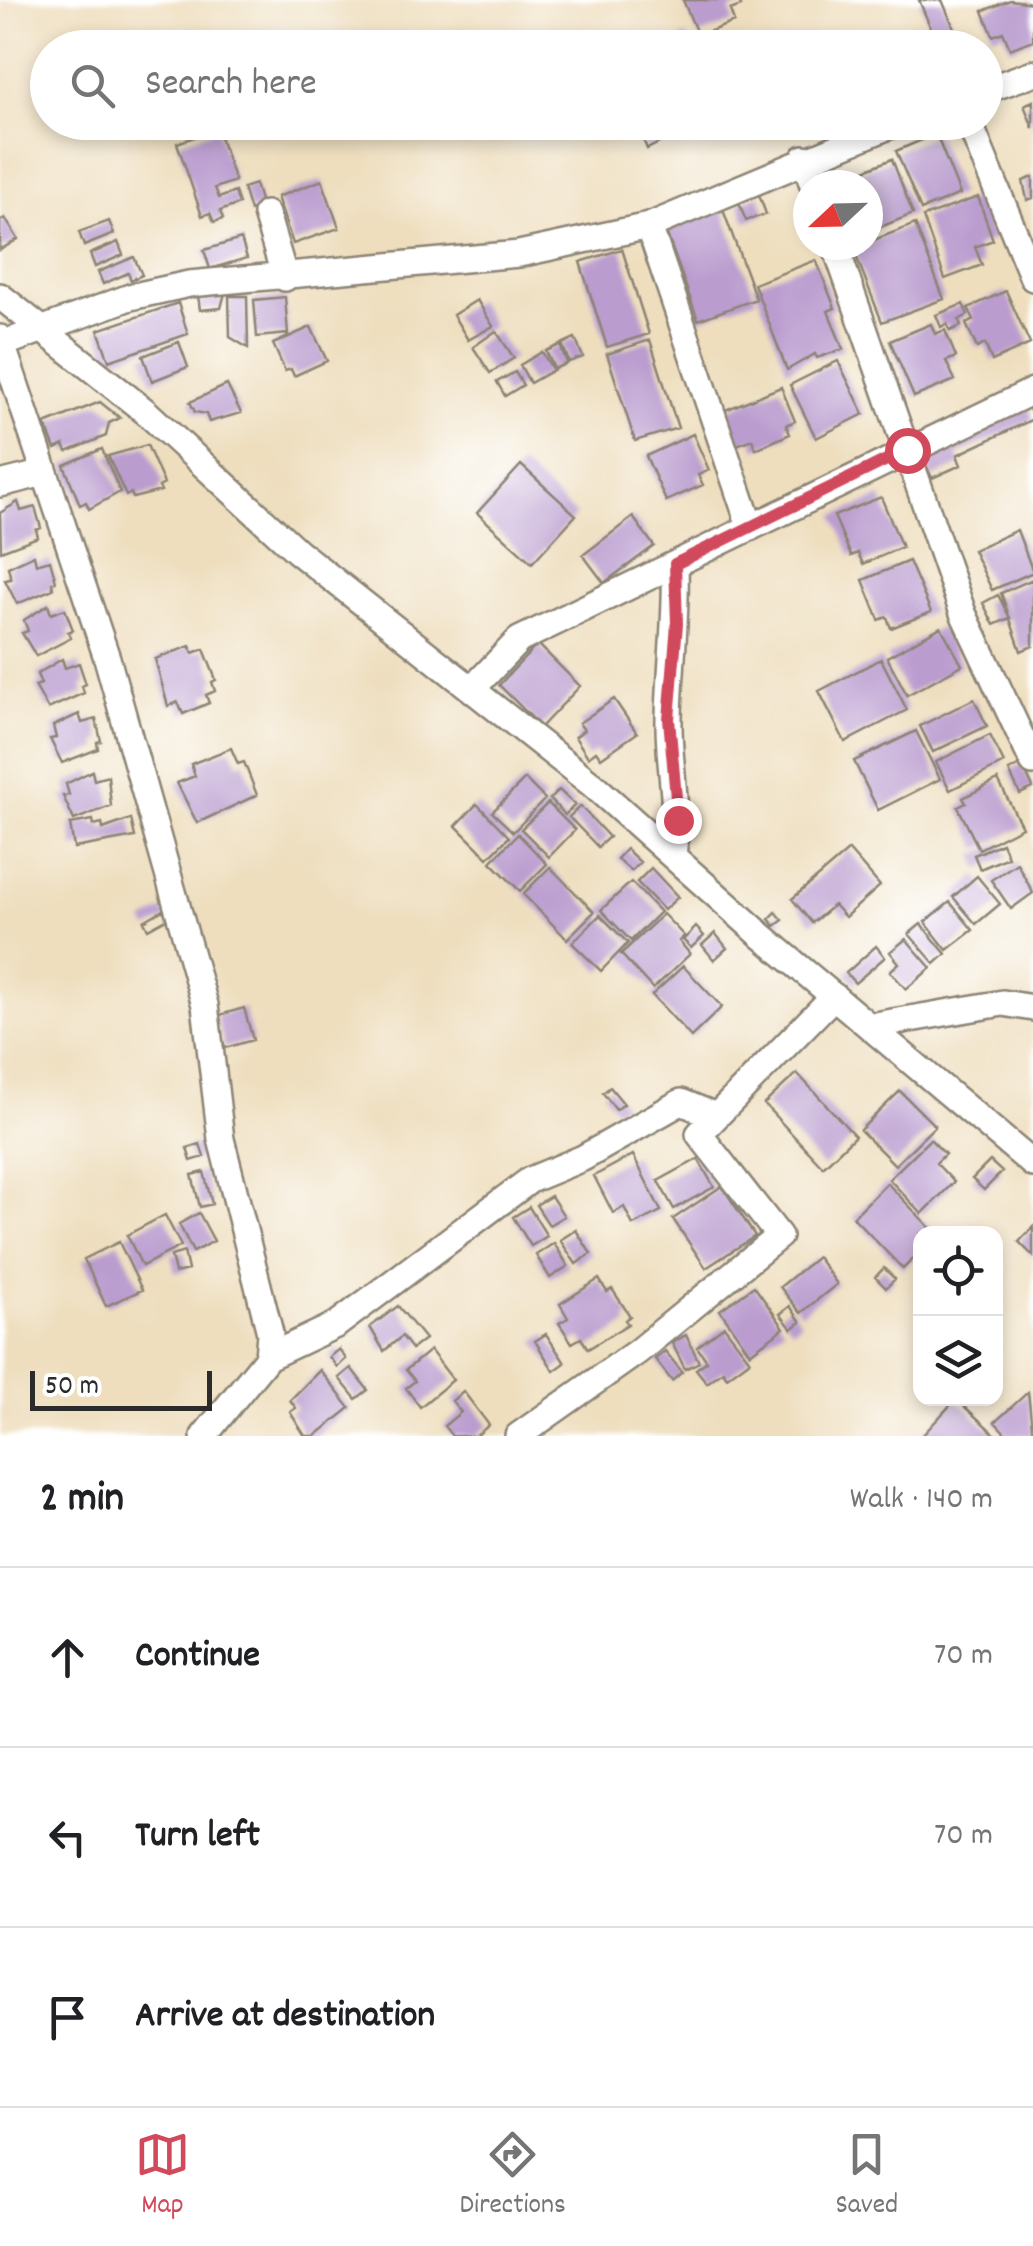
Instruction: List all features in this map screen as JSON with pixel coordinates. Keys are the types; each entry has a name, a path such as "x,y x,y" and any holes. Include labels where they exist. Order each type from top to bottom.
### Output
{"street":[{"path":"1003,84 1033,73"},
{"path":"268,1357 270,1333 221,1140 205,1005 107,658 1,342 48,330 144,294 189,284 520,254 649,226 851,140"},
{"path":"977,140 1033,278"},
{"path":"804,158 808,170"},
{"path":"266,214 285,278"},
{"path":"649,226 750,526"},
{"path":"839,260 964,613 1033,762"},
{"path":"0,296 48,330 146,412 297,551 473,688 1033,1164"},
{"path":"473,688 519,640 1033,391"},
{"path":"0,484 44,473"},
{"path":"673,856 678,820 669,719 677,624 675,564"},
{"path":"518,1436 636,1352 779,1236 699,1134 834,996"},
{"path":"869,1026 1004,1003 1033,1008"},
{"path":"204,1436 268,1357 336,1325 530,1180 583,1158 681,1102 716,1116"}],"building":[{"path":"683,0 738,0 741,6 730,10 734,22 713,30 696,30"},
{"path":"919,0 942,0 954,28 932,30"},
{"path":"1010,0 1033,3 1033,40 1010,49 1003,30 991,30 983,11"},
{"path":"1033,101 1033,128 1024,105"},
{"path":"221,140 235,181 215,188 219,198 235,192 239,204 220,211 223,219 214,222 210,213 202,216 177,143"},
{"path":"643,140 660,140 661,142 647,149"},
{"path":"922,140 938,140 960,194 921,210 896,151"},
{"path":"892,159 913,214 883,226 883,170 865,170"},
{"path":"1033,177 1033,198 1027,200 1023,181"},
{"path":"322,180 339,228 293,244 277,197"},
{"path":"255,184 262,207 250,211 243,188"},
{"path":"759,195 766,214 746,221 739,203"},
{"path":"978,197 993,240 975,247 982,265 945,279 923,217"},
{"path":"722,207 756,299 698,320 665,229"},
{"path":"5,218 18,239 0,250 0,221"},
{"path":"109,221 114,234 84,246 79,232"},
{"path":"915,224 944,299 882,322 858,260 883,260 883,236"},
{"path":"241,239 247,258 210,269 204,250"},
{"path":"118,242 123,255 95,267 90,254"},
{"path":"622,249 649,334 607,347 580,262"},
{"path":"134,257 142,275 131,280 128,273 103,284 98,272"},
{"path":"816,260 835,308 828,311 843,349 817,358 815,354 787,370 754,284"},
{"path":"1006,291 1030,344 992,361 985,344 977,348 966,324 974,320 968,308"},
{"path":"225,293 221,308 200,310 198,296"},
{"path":"229,296 247,296 248,348 230,337"},
{"path":"285,297 288,334 257,337 254,300"},
{"path":"477,300 493,326 468,340 453,315"},
{"path":"178,303 188,334 109,361 98,330"},
{"path":"963,304 968,315 959,320 961,326 950,331 947,324 941,327 936,315"},
{"path":"931,324 935,334 945,330 956,357 946,361 955,380 914,397 890,341"},
{"path":"311,327 327,361 294,376 291,369 285,371 273,344"},
{"path":"496,331 514,358 490,373 473,347"},
{"path":"575,338 583,357 569,362 562,344"},
{"path":"650,340 678,428 635,441 607,354"},
{"path":"179,342 188,367 152,381 143,356"},
{"path":"560,345 567,363 554,369 546,351"},
{"path":"542,352 553,370 530,383 520,365"},
{"path":"838,361 864,414 816,438 790,385"},
{"path":"515,372 523,385 505,396 497,382"},
{"path":"227,385 241,413 209,422 206,414 195,412 190,402"},
{"path":"781,387 795,421 786,425 790,434 756,449 752,439 737,445 723,411"},
{"path":"100,402 120,418 109,423 106,436 67,452 64,445 55,449 45,424"},
{"path":"1028,405 1033,419 957,455 961,465 932,478 921,454"},
{"path":"693,434 709,470 698,475 703,485 666,501 646,456"},
{"path":"147,445 164,484 159,487 161,491 126,496 108,456"},
{"path":"102,449 120,492 89,509 86,502 80,505 64,465"},
{"path":"521,465 576,515 532,563 477,513"},
{"path":"881,497 902,547 863,564 858,553 851,556 834,516"},
{"path":"18,502 21,511 35,507 41,528 36,530 38,537 1,551 0,513"},
{"path":"633,517 654,546 604,583 583,555"},
{"path":"1017,530 1033,572 992,590 973,550"},
{"path":"34,555 36,564 50,560 56,581 52,583 53,589 17,604 5,580 11,579 8,567"},
{"path":"909,561 931,612 891,628 887,617 879,620 863,580"},
{"path":"1033,579 1033,646 1021,651 1001,593"},
{"path":"998,595 1010,618 994,625 983,603"},
{"path":"48,605 51,614 65,609 73,630 68,632 71,638 36,656 22,633 28,631 24,620"},
{"path":"941,627 962,665 907,695 887,657"},
{"path":"538,644 580,686 541,727 499,685"},
{"path":"190,646 193,653 204,649 216,680 212,682 215,691 206,695 209,703 183,714 178,702 168,706 155,659"},
{"path":"62,659 65,668 79,663 86,684 82,686 84,693 48,709 35,686 41,684 37,674"},
{"path":"881,659 907,710 845,742 819,691"},
{"path":"614,699 637,733 601,758 596,751 588,757 575,737 584,730 579,723"},
{"path":"974,699 987,726 933,752 920,726"},
{"path":"79,714 82,723 96,719 101,741 97,742 98,749 62,763 50,739 56,738 53,726"},
{"path":"916,731 940,779 878,810 854,761"},
{"path":"990,735 1004,763 950,790 936,762"},
{"path":"231,748 238,764 244,762 257,795 197,823 177,783 195,776 191,764"},
{"path":"1022,764 1033,788 1020,794 1009,771"},
{"path":"92,771 94,780 108,776 111,806 74,820 63,796 69,795 66,784"},
{"path":"525,779 545,799 513,832 492,812"},
{"path":"998,780 1022,827 979,849 958,807 966,803 963,798"},
{"path":"559,790 575,805 565,815 550,799"},
{"path":"548,803 575,830 549,857 521,829"},
{"path":"477,804 509,837 488,858 456,826"},
{"path":"580,806 609,837 598,847 569,817"},
{"path":"131,819 135,837 74,848 70,824 93,820 94,825 102,823 103,829"},
{"path":"518,834 547,864 520,891 491,862"},
{"path":"1002,843 1008,857 980,869 974,855"},
{"path":"626,849 640,862 631,871 617,859"},
{"path":"849,850 880,886 845,917 834,905 812,923 792,899"},
{"path":"1017,863 1033,893 1011,909 991,880"},
{"path":"550,867 594,912 567,939 523,894"},
{"path":"651,868 678,897 664,910 637,882"},
{"path":"977,876 1000,904 976,924 953,897"},
{"path":"631,882 660,912 631,941 601,910"},
{"path":"950,902 973,930 947,950 925,922"},
{"path":"163,910 168,918 148,929 144,921"},
{"path":"776,912 783,920 775,926 769,919"},
{"path":"663,914 684,936 679,941 690,954 653,989 621,954"},
{"path":"600,915 628,943 601,971 572,943"},
{"path":"921,924 946,954 935,964 909,934"},
{"path":"696,927 704,936 691,948 683,940"},
{"path":"715,933 727,948 714,960 702,945"},
{"path":"906,939 931,968 906,989 890,971 899,963 890,952"},
{"path":"876,946 885,957 855,983 846,973"},
{"path":"683,966 722,1007 691,1037 652,995"},
{"path":"244,1008 253,1040 225,1048 216,1016"},
{"path":"797,1073 855,1136 823,1167 764,1104"},
{"path":"610,1087 624,1104 616,1110 603,1093"},
{"path":"900,1091 935,1126 895,1165 860,1130"},
{"path":"930,1139 945,1154 936,1163 954,1182 922,1214 889,1179"},
{"path":"200,1144 204,1157 191,1161 187,1148"},
{"path":"633,1155 661,1211 633,1225 624,1207 613,1213 594,1176"},
{"path":"698,1159 714,1187 674,1209 658,1181"},
{"path":"990,1161 1002,1172 984,1190 972,1179"},
{"path":"204,1172 212,1204 200,1207 192,1175"},
{"path":"887,1183 928,1226 913,1226 913,1259 903,1269 853,1217"},
{"path":"722,1186 755,1236 706,1268 673,1219"},
{"path":"551,1196 564,1216 549,1225 536,1205"},
{"path":"529,1207 547,1236 531,1246 513,1217"},
{"path":"199,1213 214,1241 193,1252 179,1224"},
{"path":"165,1215 181,1246 142,1266 127,1235"},
{"path":"1033,1227 1033,1256 1019,1242"},
{"path":"576,1230 591,1254 576,1264 560,1240"},
{"path":"119,1242 142,1290 106,1306 84,1259"},
{"path":"554,1243 568,1266 550,1278 536,1255"},
{"path":"184,1252 188,1270 175,1273 171,1256"},
{"path":"817,1257 837,1284 801,1313 780,1287"},
{"path":"884,1268 895,1279 886,1288 875,1277"},
{"path":"599,1279 607,1292 612,1289 630,1316 625,1320 628,1324 588,1349 581,1338 572,1343 559,1323 568,1318 560,1304"},
{"path":"754,1286 784,1328 750,1353 720,1310"},
{"path":"398,1306 425,1339 412,1349 402,1336 384,1351 370,1327"},
{"path":"790,1306 801,1322 792,1329 780,1314"},
{"path":"724,1326 750,1360 727,1377 723,1371 707,1383 696,1369 707,1361 697,1347"},
{"path":"546,1334 565,1363 554,1371 535,1341"},
{"path":"686,1335 699,1362 685,1369 672,1343"},
{"path":"339,1349 346,1359 337,1367 329,1357"},
{"path":"430,1350 453,1380 420,1407 406,1388 415,1381 406,1370"},
{"path":"665,1351 682,1372 672,1381 655,1359"},
{"path":"351,1368 368,1390 356,1399 339,1378"},
{"path":"320,1370 350,1408 315,1436 305,1436 290,1412 296,1408 290,1400"},
{"path":"463,1391 489,1425 476,1436 452,1436 444,1426 461,1412 452,1401"},
{"path":"1028,1392 1033,1436 1008,1436 995,1422"},
{"path":"950,1406 964,1406 997,1436 922,1436"}],"route":[{"path":"678,820 669,719 677,624 675,564 907,450"}]}
